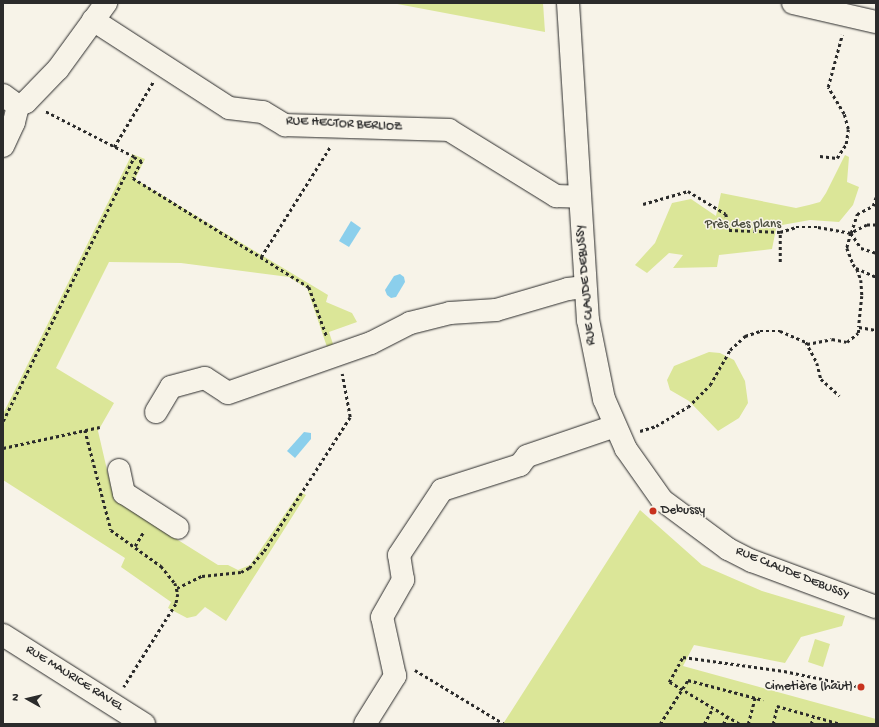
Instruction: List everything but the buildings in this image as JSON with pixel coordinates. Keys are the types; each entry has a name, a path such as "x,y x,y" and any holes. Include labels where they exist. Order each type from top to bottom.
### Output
{"street":[{"path":"3,146 14,122 16,101 58,69 106,3"},
{"name":"RUE CLAUDE DEBUSSY","path":"568,3 585,287 592,348 604,399 618,431 640,472 662,500 722,545 752,561 876,607"},
{"path":"793,3 876,22"},
{"name":"RUE HECTOR BERLIOZ","path":"93,20 229,108 263,112 285,125 449,130 556,196 580,197"},
{"path":"156,412 171,387 205,378 228,393 371,343 410,323 441,315 496,310 568,289 585,287"},
{"path":"365,724 395,676 382,617 403,580 399,555 442,490 520,465 527,456 618,431"},
{"path":"119,470 124,494 178,528"},
{"name":"RUE MAURICE RAVEL","path":"3,635 144,724"}],"path":[{"path":"820,156 837,158 846,144 848,129 844,114 828,87 847,16"},
{"path":"114,147 164,66"},
{"path":"16,101 142,161 133,178 309,287 340,354 343,384 350,417 264,551 249,568 241,572 202,576 177,588"},
{"path":"261,257 342,127"},
{"path":"3,421 134,157"},
{"path":"643,204 688,191 726,214 729,230 780,232 804,226 851,233 867,225 876,225"},
{"path":"807,344 832,339 847,342 858,333 862,296 861,280 847,248 857,214 873,206 876,197"},
{"path":"780,232 780,262"},
{"path":"851,233 862,248 876,253"},
{"path":"856,268 876,277"},
{"path":"859,327 876,330"},
{"path":"618,431 656,426 688,407 710,385 730,350 745,336 767,330 780,331 807,344 817,363 821,378 840,396"},
{"path":"3,448 100,427"},
{"path":"84,430 111,530 161,566 177,588 176,604 113,704"},
{"path":"739,724 670,682 682,657 784,671 856,686"},
{"path":"393,666 417,671 504,724"},
{"path":"660,724 688,680 763,700"},
{"path":"748,724 754,698"},
{"path":"773,724 778,706 841,724"},
{"path":"704,724 713,708"},
{"path":"811,724 813,716"},
{"path":"723,724 727,717"}],"green space":[{"path":"392,3 543,3 545,32"},
{"path":"132,154 145,159 135,179 328,295 326,302 352,313 357,322 329,332 333,344 327,347 307,288 289,277 181,263 109,262 56,368 114,403 98,431 114,500 218,565 228,565 238,570 250,565 300,492 306,495 226,621 205,607 196,616 187,618 168,608 171,602 121,567 125,558 3,480 3,414"},
{"name":"Près des plans","path":"845,155 849,157 847,182 859,187 853,205 839,222 810,220 782,225 776,229 772,249 719,255 717,267 673,268 683,255 669,253 647,273 635,265 655,243 672,203 691,199 716,216 721,193 796,208 820,202"},
{"path":"709,352 720,353 734,360 745,381 748,403 739,418 718,431 689,401 670,390 667,380 674,366"},
{"path":"640,510 702,565 762,591 845,616 842,626 801,637 785,663 694,645 683,666 876,719 876,724 503,724"},
{"path":"815,639 830,644 823,667 808,662"}],"water":[{"path":"351,221 361,228 349,247 339,241"},
{"path":"400,274 404,277 405,282 396,297 391,298 387,295 385,290 394,276"},
{"path":"304,432 311,433 311,439 295,458 287,451"}],"place":[{"name":"Debussy","path":"653,511"},
{"name":"Cimetière (haut)","path":"861,687"}]}
